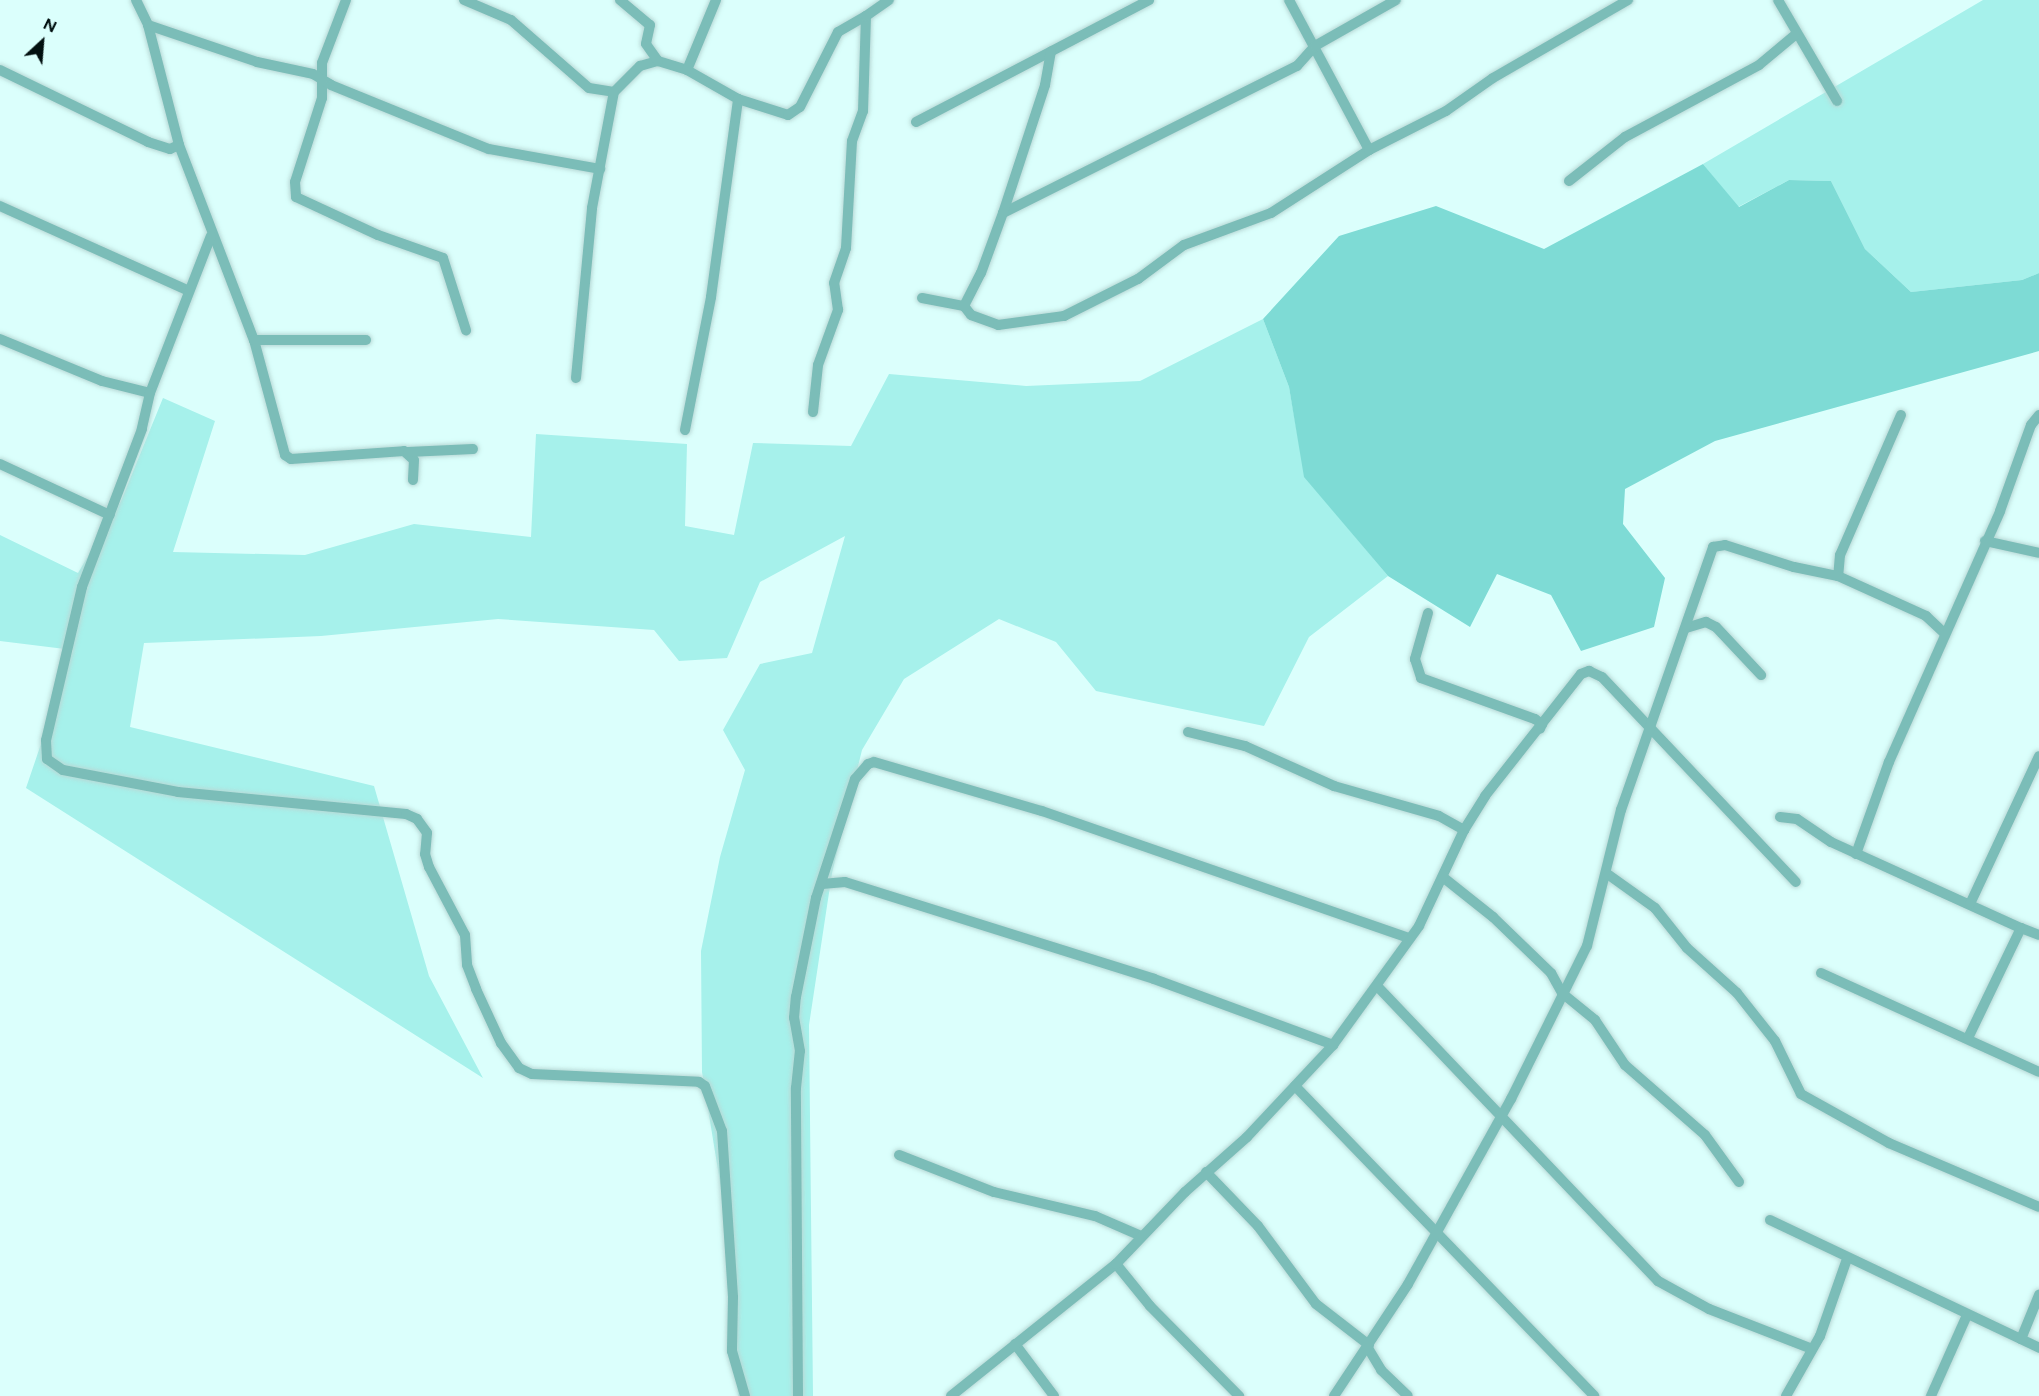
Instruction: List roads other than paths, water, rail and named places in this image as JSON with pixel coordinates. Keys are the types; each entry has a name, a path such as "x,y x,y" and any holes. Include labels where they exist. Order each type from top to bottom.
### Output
{"street":[{"path":"136,0 148,25 179,145 211,236 254,340 276,433 286,458 473,449"},
{"path":"346,0 322,63 322,98 295,182 296,197 378,235 443,258 466,330"},
{"path":"464,0 511,20 589,88 614,92"},
{"path":"620,0 648,22 646,44 658,61"},
{"path":"687,70 716,0"},
{"path":"576,378 592,208 614,92 640,66 658,61 687,70 738,99 794,114 838,32 889,0"},
{"path":"916,122 1149,0"},
{"path":"1289,0 1369,150"},
{"path":"1003,213 1213,111 1246,90 1297,66 1315,46 1396,0"},
{"path":"922,298 964,306 971,315 998,325 1064,316 1138,279 1184,245 1271,213 1369,150 1446,111 1493,78 1628,0"},
{"path":"1778,0 1795,35 1837,101"},
{"path":"813,412 818,366 838,310 834,283 846,248 852,141 863,111 866,16"},
{"path":"148,25 257,62 321,77 331,85 483,147 600,169"},
{"path":"1569,181 1625,137 1759,64 1795,35"},
{"path":"964,306 981,273 1003,213 1045,84 1051,52"},
{"path":"0,70 148,142 170,149 179,145"},
{"path":"685,430 711,297 738,99"},
{"path":"0,206 189,291"},
{"path":"211,236 150,393 142,429 81,587 46,740 47,759 63,770 178,792 406,814 417,819 427,833 425,854 429,867 465,935 467,965 476,989 501,1043 519,1068 532,1074 699,1082 705,1086 722,1131 733,1297 732,1351 745,1396"},
{"path":"0,339 102,381 150,393"},
{"path":"254,340 366,340"},
{"path":"1838,576 1840,555 1901,415"},
{"path":"1857,854 1889,762 1985,541 2031,425 2039,415"},
{"path":"408,452 414,460 413,480"},
{"path":"0,464 110,514"},
{"path":"1985,541 2039,553"},
{"path":"1334,1396 1369,1347 1436,1233 1499,1118 1587,946 1621,810 1711,551 1718,545 1838,576 1926,616 1944,633"},
{"path":"1428,613 1415,659 1421,678 1535,719 1542,724 1540,729"},
{"path":"1686,627 1706,622 1716,627 1761,675"},
{"path":"951,1396 1116,1264 1141,1236 1295,1086 1333,1045 1377,987 1408,938 1444,878 1464,830 1485,796 1581,674 1589,671 1602,677 1796,882"},
{"path":"1188,732 1245,746 1334,786 1439,816 1464,830"},
{"path":"1970,904 2039,756"},
{"path":"798,1396 801,1331 796,1088 800,1051 794,1018 805,941 855,778 874,762 1042,811 1408,938"},
{"path":"1780,817 1797,819 1857,854 2039,935"},
{"path":"1606,873 1618,878 1655,908 1687,948 1737,993 1775,1041 1801,1094 1889,1143 2039,1207"},
{"path":"1444,878 1512,935 1551,973 1562,993 1595,1020 1625,1065 1705,1135 1740,1182"},
{"path":"822,884 845,882 1154,979 1333,1045"},
{"path":"1968,1038 2021,928"},
{"path":"1821,973 2039,1072"},
{"path":"1377,987 1490,1102 1499,1118 1658,1281 1709,1309 1812,1349"},
{"path":"1295,1086 1594,1396"},
{"path":"899,1155 994,1192 1095,1216 1141,1236"},
{"path":"1206,1172 1258,1226 1316,1304 1369,1347 1382,1370 1408,1396"},
{"path":"1770,1220 1847,1259 1877,1270 2039,1348"},
{"path":"1786,1396 1812,1349 1847,1259"},
{"path":"1116,1264 1150,1306 1239,1396"},
{"path":"2021,1340 2039,1295"},
{"path":"1931,1396 1967,1315"},
{"path":"1015,1344 1054,1396"}]}
